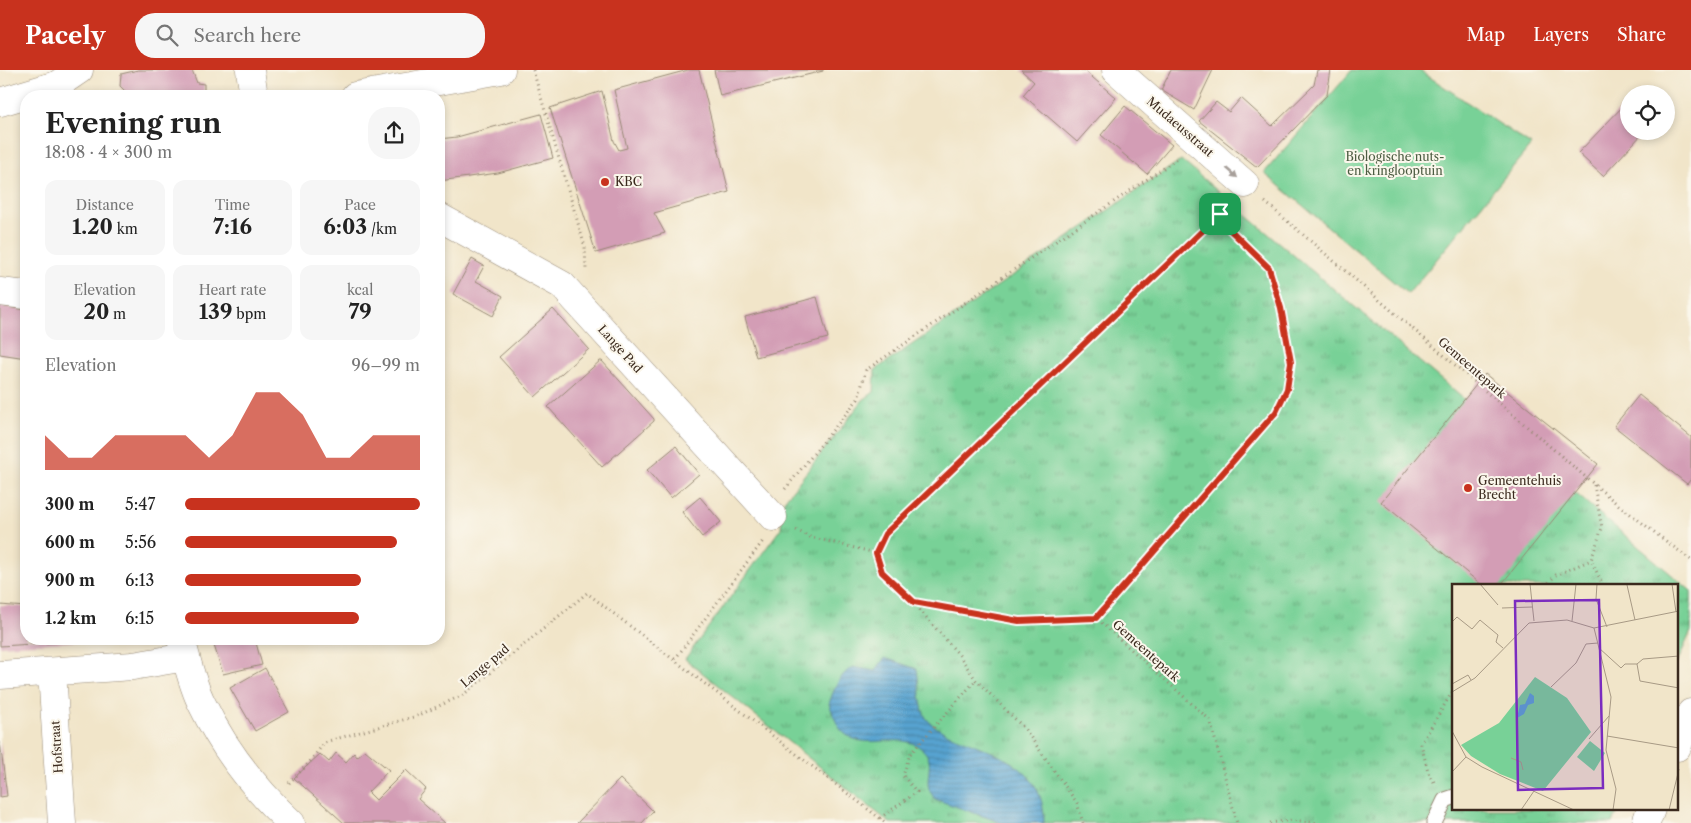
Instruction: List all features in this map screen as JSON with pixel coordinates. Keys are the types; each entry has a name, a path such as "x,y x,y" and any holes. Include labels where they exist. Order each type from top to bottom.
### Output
{"street":[{"path":"38,90 57,84 79,70"},
{"path":"250,70 253,90"},
{"path":"398,90 435,76 501,70"},
{"name":"Mudaeusstraat","path":"1116,70 1245,184"},
{"path":"0,102 20,96"},
{"name":"Lange Pad","path":"445,220 562,285 774,517"},
{"path":"0,292 20,294"},
{"path":"0,675 133,666 184,648 201,703 233,760 270,804 291,823"},
{"name":"Hofstraat","path":"52,672 62,823"},
{"path":"1678,745 1691,713"},
{"path":"1646,823 1652,810"}],"lane":[{"path":"1434,823 1449,798"}],"path":[{"path":"533,70 585,247 587,312"},
{"path":"886,823 675,659 774,527 774,517 780,496 858,399 866,370 1179,158 1194,139"},
{"name":"Gemeentepark","path":"1245,184 1594,485 1691,560"},
{"name":"Gemeentepark","path":"876,553 885,534 1220,214 1217,217 1269,268 1281,308 1291,362 1287,389 1276,412 1096,618 1210,720 1238,823"},
{"path":"1594,485 1602,528 1591,560 1601,581"},
{"path":"774,517 810,537 876,553 882,572 914,602 959,655 976,680 1024,728 1077,802 1083,823"},
{"path":"1547,584 1556,575 1591,560"},
{"name":"Lange pad","path":"270,804 308,764 325,742 417,716 463,695 587,593 675,659"},
{"path":"914,602 1019,621 1096,618"},
{"path":"880,818 917,792 903,776 910,754 976,680"},
{"path":"1449,798 1429,774 1421,744 1452,692"},
{"path":"1270,823 1292,820 1318,823"}],"green space":[{"name":"Biologische nuts- en kringlooptuin","path":"1352,70 1419,70 1531,145 1408,294 1264,173"},
{"path":"1181,160 1691,591 1691,631 1678,661 1678,584 1452,584 1452,810 1619,810 1613,823 890,823 685,659 781,528 783,502 863,400 874,392 875,370"}],"water":[{"path":"885,658 917,669 922,708 926,718 933,725 945,733 1004,758 1028,777 1037,789 1042,804 1044,823 1002,823 935,799 929,790 928,758 922,749 913,743 903,741 861,741 851,738 842,731 836,722 829,704 838,683 844,674 853,667 875,671"}],"building":[{"path":"138,70 192,70 197,83 204,84 204,90 124,90 120,86 121,74"},
{"path":"688,70 699,70 729,192 654,213 665,233 596,253 550,108 602,91 614,141 619,150 627,148 614,90"},
{"path":"714,70 823,70 823,71 720,96"},
{"path":"1021,70 1084,70 1116,98 1077,142 1023,95 1034,82"},
{"path":"1171,70 1213,70 1194,110 1161,90"},
{"path":"1317,70 1331,70 1327,95 1257,167 1199,121 1216,102 1229,112 1241,98 1272,126 1314,85"},
{"path":"1125,106 1172,145 1147,174 1101,135"},
{"path":"1620,109 1620,140 1637,140 1603,176 1578,153"},
{"path":"541,114 553,158 498,173 445,180 445,138 457,137"},
{"path":"472,259 484,266 476,281 503,296 493,316 453,294"},
{"path":"817,297 828,338 756,357 745,317"},
{"path":"0,306 20,309 20,357 0,354"},
{"path":"553,309 589,349 535,397 499,357"},
{"path":"600,361 654,419 602,467 548,407"},
{"name":"Gemeentehuis Brecht","path":"1485,374 1598,464 1502,584 1481,584 1381,502"},
{"path":"1639,395 1691,437 1691,479 1687,484 1614,426"},
{"path":"676,446 699,474 671,498 647,470"},
{"path":"700,497 721,522 702,537 682,512"},
{"path":"0,605 20,607 20,645 0,646"},
{"path":"214,645 257,645 262,665 223,674"},
{"path":"265,668 289,712 255,731 230,688"},
{"path":"0,742 7,796 0,797"},
{"path":"365,750 389,770 368,792 376,800 406,770 426,789 418,799 445,823 344,823 294,778 320,754 329,762 336,753 346,762 354,753 357,757"},
{"path":"620,779 653,811 642,823 577,823"}],"place":[{"name":"KBC","path":"605,182"},
{"name":"Gemeentehuis Brecht","path":"1468,488"}],"route":[{"path":"1220,214 1217,217 1269,268 1281,308 1291,362 1287,389 1276,412 1096,618 1019,621 914,602 882,572 876,553 885,534 1220,214"}]}
